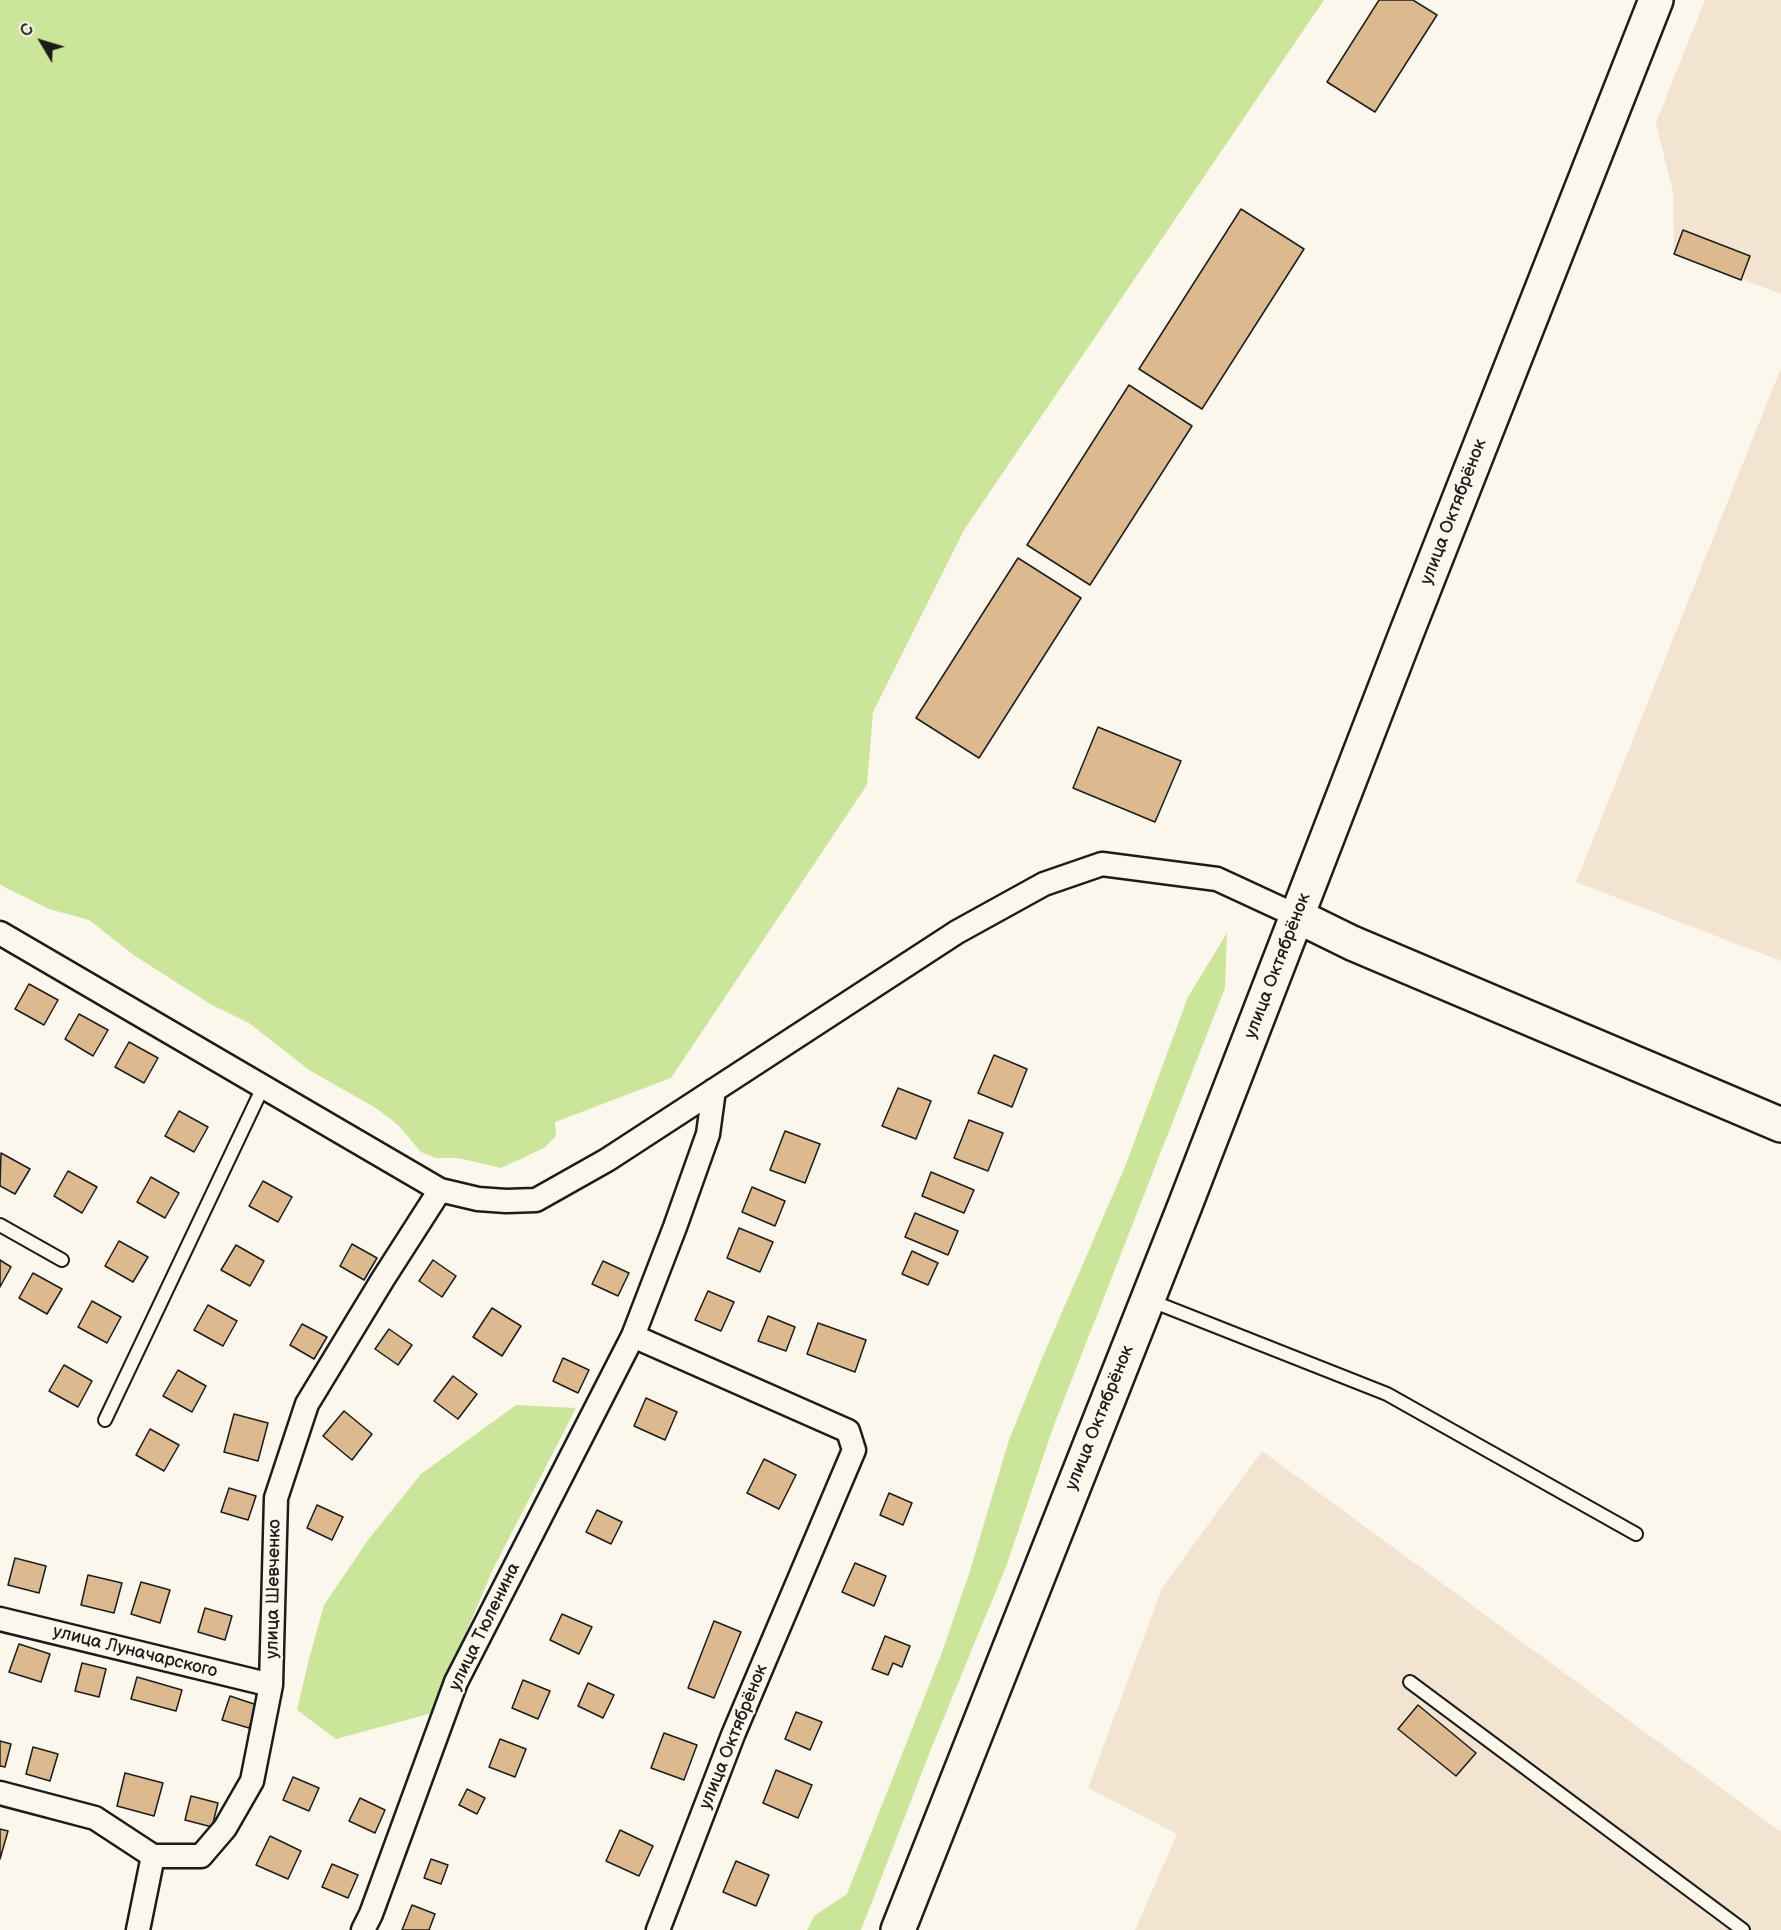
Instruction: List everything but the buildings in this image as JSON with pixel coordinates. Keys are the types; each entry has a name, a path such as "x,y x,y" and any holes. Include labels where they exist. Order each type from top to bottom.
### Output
{"street":[{"name":"улица Октябрёнок","path":"898,1930 1148,1299 1406,634 1656,0"},
{"path":"0,933 440,1190 477,1199 536,1200 607,1160 957,932 1044,884 1102,864 1217,879 1363,947 1781,1125"},
{"name":"улица Тюленина","path":"363,1930 372,1914 456,1682 633,1336 708,1134 714,1090"},
{"name":"улица Шевченко","path":"153,1857 201,1856 225,1828 252,1781 271,1685 276,1498 307,1404 440,1190"},
{"name":"улица Октябрёнок","path":"633,1336 848,1431 854,1450 733,1735 658,1930"},
{"name":"улица Луначарского","path":"0,1619 271,1685"},
{"path":"0,1792 95,1818 153,1857 138,1930"}],"lane":[{"path":"105,1420 263,1088"},
{"path":"0,1225 62,1260"},
{"path":"1148,1299 1387,1394 1636,1534"},
{"path":"1410,1682 1743,1930"}],"shaded area":[{"path":"1705,0 1781,0 1781,294 1674,254 1673,192 1656,123"},
{"path":"1781,368 1781,961 1576,882"},
{"path":"1262,1451 1781,1832 1781,1930 1135,1930 1177,1834 1088,1788 1162,1588"}],"green space":[{"path":"0,0 1324,0 964,530 873,712 867,785 671,1078 555,1122 556,1136 544,1148 501,1168 458,1158 436,1158 421,1152 398,1125 376,1108 309,1070 249,1023 212,1005 135,956 89,920 49,909 0,884"},
{"path":"1227,933 1225,988 1054,1425 1007,1564 931,1749 861,1930 807,1930 814,1916 847,1894 941,1655 969,1574 1009,1440 1125,1167 1188,997"},
{"path":"516,1405 576,1408 493,1569 432,1713 336,1739 297,1710 324,1605 368,1540 421,1474"}]}
